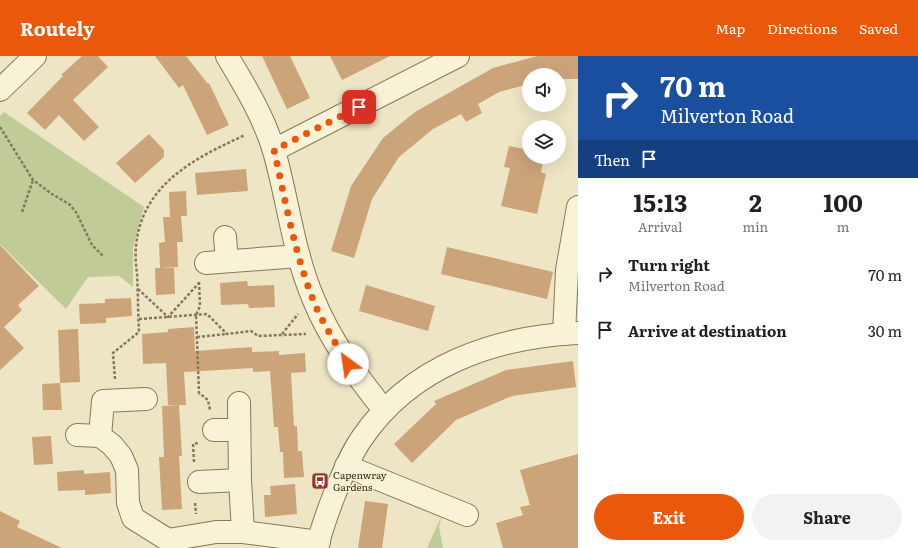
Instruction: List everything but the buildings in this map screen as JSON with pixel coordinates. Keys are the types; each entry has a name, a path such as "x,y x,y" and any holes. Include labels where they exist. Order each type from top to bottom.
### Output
{"street":[{"path":"0,90 35,56"},
{"path":"227,56 244,84 274,150 299,256 312,297 329,333 348,364 384,410"},
{"path":"274,150 458,56"},
{"path":"78,435 100,436 112,444 121,456 127,470 128,503 133,518 167,544 216,532 244,532 318,545 346,466 362,438 384,410 411,387 433,372 465,355 500,344 571,334 567,270 578,207"},
{"path":"211,269 225,237"},
{"path":"211,269 299,256"},
{"path":"100,436 103,401 146,399"},
{"path":"239,403 238,430 244,532"},
{"path":"214,430 238,430"},
{"path":"346,466 467,515"},
{"path":"199,482 240,480"}],"path":[{"path":"103,401 101,386 115,384 113,353 139,332 136,247 143,219 153,196 173,177 192,163 218,147 264,126"},
{"path":"0,127 33,180 69,204 76,212 92,245 103,256"},
{"path":"22,212 33,180"},
{"path":"168,317 211,269"},
{"path":"137,288 168,317"},
{"path":"200,295 200,306 196,315 200,393 208,400 214,430"},
{"path":"139,319 207,314 227,334"},
{"path":"197,337 251,331 258,336 329,333"}],"green space":[{"path":"4,112 144,207 133,248 133,287 119,276 88,277 66,309 0,244 0,116"},
{"path":"442,515 439,527 443,548 427,548"}],"place":[{"name":"Capenwray Gardens","path":"320,481"}],"route":[{"path":"348,364 323,322 312,297 299,256 274,150 359,107"}]}
